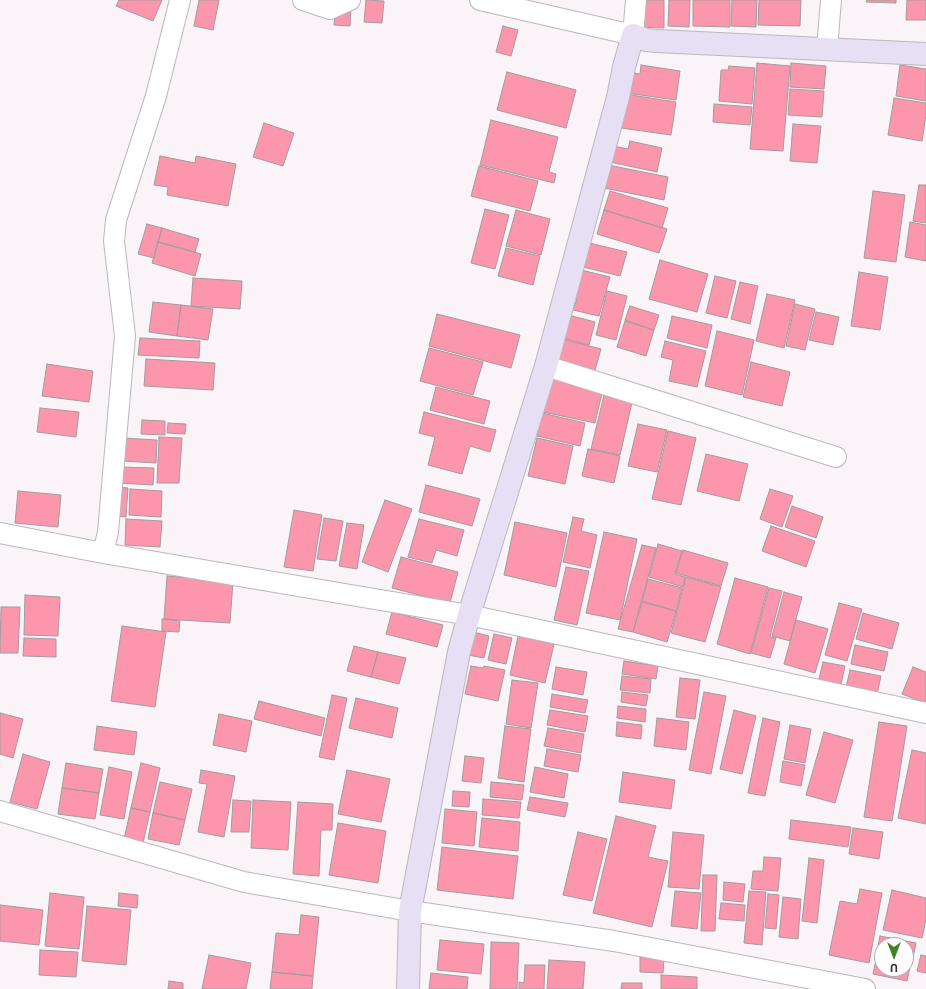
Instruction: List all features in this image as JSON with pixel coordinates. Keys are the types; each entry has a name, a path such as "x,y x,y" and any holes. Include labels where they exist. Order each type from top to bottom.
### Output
{"street":[{"path":"103,553 108,532 125,336 114,241 116,220 156,96 180,0"},
{"path":"303,0 330,9 350,0"},
{"path":"480,0 646,40 926,54"},
{"path":"408,989 410,911 459,652 469,615 546,366 633,36 636,0"},
{"path":"827,49 831,0"},
{"path":"546,366 836,457"},
{"path":"0,533 103,553 469,615 926,713"},
{"path":"0,811 244,882 410,911 614,941 865,989"}],"building":[{"path":"119,0 162,0 153,21 116,6"},
{"path":"199,0 219,0 213,30 194,26"},
{"path":"366,0 384,1 382,23 364,22"},
{"path":"639,0 664,0 664,28 638,27"},
{"path":"669,0 690,0 689,27 668,26"},
{"path":"693,0 730,0 730,27 693,26"},
{"path":"732,0 757,0 756,27 731,26"},
{"path":"759,0 801,0 800,26 758,25"},
{"path":"867,0 896,0 896,3 866,2"},
{"path":"907,0 926,0 926,20 906,20"},
{"path":"336,5 351,7 350,26 334,25"},
{"path":"503,26 518,30 511,56 496,52"},
{"path":"757,63 790,66 783,151 750,149"},
{"path":"791,63 826,66 824,89 790,87"},
{"path":"641,65 680,71 676,100 626,93 629,72 640,74"},
{"path":"900,65 926,69 926,101 896,96"},
{"path":"729,66 755,68 752,104 719,101 721,70 728,70"},
{"path":"507,72 576,90 566,128 497,110"},
{"path":"790,89 824,91 822,117 788,115"},
{"path":"618,93 676,102 671,135 614,127"},
{"path":"894,98 926,103 926,115 922,141 888,135"},
{"path":"714,104 752,107 750,125 713,122"},
{"path":"491,120 558,137 549,172 556,174 554,183 480,165"},
{"path":"264,123 294,133 283,166 253,157"},
{"path":"793,124 821,126 817,163 790,161"},
{"path":"630,141 662,148 657,172 605,161 609,145 628,149"},
{"path":"160,156 195,163 196,156 236,164 228,206 167,195 168,187 154,185"},
{"path":"608,165 668,177 664,200 604,188"},
{"path":"479,166 538,181 530,211 471,196"},
{"path":"919,185 926,185 926,223 913,221"},
{"path":"610,191 668,208 662,228 604,210"},
{"path":"873,191 905,195 896,262 864,258"},
{"path":"485,209 509,215 495,269 471,263"},
{"path":"516,210 550,219 541,255 506,246"},
{"path":"604,210 667,229 659,253 597,234"},
{"path":"910,222 926,225 926,261 905,257"},
{"path":"147,224 162,228 154,258 138,254"},
{"path":"162,228 199,239 195,252 158,242"},
{"path":"158,242 201,254 195,276 152,263"},
{"path":"585,242 627,252 620,276 579,266"},
{"path":"506,248 540,256 533,285 498,276"},
{"path":"660,260 708,274 697,312 649,299"},
{"path":"577,269 610,277 599,316 573,310 577,299 569,297"},
{"path":"859,272 888,277 880,330 851,326"},
{"path":"715,276 736,281 727,318 706,313"},
{"path":"193,278 242,281 240,309 191,306"},
{"path":"740,282 758,286 750,324 731,319"},
{"path":"607,291 627,296 616,340 596,335"},
{"path":"767,294 795,300 784,348 756,341"},
{"path":"153,302 181,305 177,336 149,332"},
{"path":"795,304 815,309 805,350 786,346"},
{"path":"181,305 213,309 208,340 177,336"},
{"path":"630,306 659,315 654,330 625,320"},
{"path":"816,312 839,317 833,345 809,340"},
{"path":"561,313 595,322 589,345 555,336"},
{"path":"437,314 520,335 511,368 429,346"},
{"path":"672,316 712,325 707,348 667,338"},
{"path":"625,321 654,330 646,356 617,347"},
{"path":"717,331 754,340 742,395 705,386"},
{"path":"140,338 200,341 199,358 138,355"},
{"path":"559,338 601,349 593,377 551,366"},
{"path":"665,341 706,351 697,387 669,381 673,360 661,357"},
{"path":"429,348 483,362 473,395 420,381"},
{"path":"146,359 215,363 213,390 144,386"},
{"path":"751,362 790,372 782,406 743,397"},
{"path":"47,364 93,371 89,402 42,396"},
{"path":"551,378 603,389 595,423 543,412"},
{"path":"436,387 490,401 484,424 430,410"},
{"path":"605,391 633,398 620,455 591,449"},
{"path":"40,408 79,412 76,437 37,432"},
{"path":"424,412 496,430 490,452 470,446 462,474 428,465 435,437 419,433"},
{"path":"542,413 585,423 580,446 537,436"},
{"path":"142,420 165,421 165,435 141,434"},
{"path":"168,423 186,424 185,434 167,433"},
{"path":"638,424 667,430 657,472 628,466"},
{"path":"668,431 696,438 681,505 652,499"},
{"path":"159,437 182,438 179,483 157,483"},
{"path":"123,438 157,440 156,463 122,461"},
{"path":"537,438 573,446 565,484 528,476"},
{"path":"588,449 620,456 614,483 582,476"},
{"path":"706,454 748,464 739,501 697,491"},
{"path":"120,467 154,468 153,485 119,483"},
{"path":"426,485 480,499 472,526 419,512"},
{"path":"116,487 128,488 126,517 114,516"},
{"path":"130,489 162,491 161,517 129,515"},
{"path":"770,489 793,496 782,527 760,519"},
{"path":"18,491 61,495 58,527 15,523"},
{"path":"385,500 412,509 388,572 362,562"},
{"path":"792,506 823,517 816,538 785,527"},
{"path":"294,510 322,515 313,571 284,567"},
{"path":"573,517 584,519 581,531 597,535 590,568 563,562"},
{"path":"324,518 343,521 336,561 317,559"},
{"path":"126,519 162,521 160,547 125,545"},
{"path":"419,519 464,530 457,556 436,550 432,563 408,557"},
{"path":"515,522 567,533 556,587 504,575"},
{"path":"347,523 364,525 357,569 339,566"},
{"path":"771,526 815,541 806,567 762,551"},
{"path":"604,532 637,539 620,620 586,613"},
{"path":"658,544 682,551 675,574 685,577 683,587 649,577"},
{"path":"642,545 656,548 633,632 618,629"},
{"path":"683,550 728,563 721,586 676,573"},
{"path":"401,557 458,572 450,603 392,588"},
{"path":"566,567 589,571 577,625 554,620"},
{"path":"167,576 233,581 230,623 164,619"},
{"path":"686,577 721,587 705,642 671,633"},
{"path":"735,578 768,587 750,654 717,644"},
{"path":"648,579 682,588 676,611 642,601"},
{"path":"769,588 782,591 770,637 776,638 770,658 751,653"},
{"path":"784,592 802,597 790,641 772,636"},
{"path":"25,595 60,597 58,636 24,635"},
{"path":"642,602 676,611 667,642 633,632"},
{"path":"839,603 862,609 847,661 825,655"},
{"path":"1,607 20,607 18,653 0,653"},
{"path":"392,612 443,625 437,647 386,634"},
{"path":"863,613 899,623 892,649 856,639"},
{"path":"162,619 180,621 179,632 162,631"},
{"path":"796,620 828,629 815,673 784,664"},
{"path":"122,626 166,632 155,707 111,701"},
{"path":"473,632 489,636 484,658 468,655"},
{"path":"494,634 512,638 506,664 488,660"},
{"path":"518,636 554,644 545,683 510,675"},
{"path":"24,638 56,639 56,657 23,656"},
{"path":"855,645 888,652 884,671 851,664"},
{"path":"354,646 378,652 371,677 347,671"},
{"path":"378,652 406,658 399,684 371,677"},
{"path":"624,661 658,666 656,679 622,674"},
{"path":"823,662 845,666 839,693 817,688"},
{"path":"471,666 483,668 484,666 505,670 498,701 465,694"},
{"path":"556,667 587,672 583,695 552,689"},
{"path":"913,667 926,672 926,703 902,694"},
{"path":"850,670 881,676 876,699 845,692"},
{"path":"622,676 651,679 650,693 620,690"},
{"path":"680,678 700,680 695,719 676,717"},
{"path":"512,680 538,683 531,728 506,724"},
{"path":"622,692 648,695 646,706 621,702"},
{"path":"704,692 726,696 711,774 689,770"},
{"path":"552,694 588,700 585,713 550,707"},
{"path":"332,695 347,698 334,760 319,757"},
{"path":"356,698 398,708 392,738 349,728"},
{"path":"259,701 325,718 321,736 254,719"},
{"path":"618,706 646,709 645,722 617,718"},
{"path":"550,710 588,716 585,732 547,725"},
{"path":"734,710 756,716 742,774 720,769"},
{"path":"0,713 23,719 13,758 0,754"},
{"path":"219,714 252,721 246,752 213,745"},
{"path":"657,718 689,722 686,750 654,746"},
{"path":"763,718 780,722 765,796 748,793"},
{"path":"617,722 642,725 641,739 616,736"},
{"path":"879,722 907,726 892,821 864,817"},
{"path":"790,725 811,729 805,763 784,759"},
{"path":"97,726 137,732 134,755 94,750"},
{"path":"505,726 531,729 524,782 498,778"},
{"path":"548,728 584,734 581,753 544,746"},
{"path":"824,732 853,740 835,803 806,795"},
{"path":"547,749 581,755 578,772 544,766"},
{"path":"912,750 926,753 926,824 898,818"},
{"path":"23,754 50,762 37,809 10,802"},
{"path":"465,756 484,758 481,783 462,781"},
{"path":"783,761 805,765 801,786 780,782"},
{"path":"66,763 103,769 99,793 62,788"},
{"path":"141,763 160,768 150,812 131,808"},
{"path":"109,767 132,772 124,819 100,815"},
{"path":"535,767 568,774 564,798 530,792"},
{"path":"201,770 235,776 224,837 198,832 207,784 199,783"},
{"path":"347,770 390,779 381,822 338,814"},
{"path":"623,772 675,780 671,809 619,802"},
{"path":"160,782 192,789 185,820 153,813"},
{"path":"491,782 524,785 522,800 490,797"},
{"path":"62,788 99,793 95,819 58,814"},
{"path":"453,791 470,792 469,807 452,806"},
{"path":"530,797 568,803 565,817 527,810"},
{"path":"483,799 521,802 519,818 482,815"},
{"path":"233,800 251,801 249,832 231,832"},
{"path":"253,800 291,802 288,850 251,848"},
{"path":"298,802 333,804 332,830 321,830 319,876 293,874"},
{"path":"131,808 150,812 143,843 124,839"},
{"path":"445,809 477,812 474,846 442,843"},
{"path":"153,813 185,820 179,845 148,839"},
{"path":"616,816 656,826 648,857 668,861 652,927 593,913"},
{"path":"482,818 520,822 518,851 479,847"},
{"path":"791,820 851,827 848,847 789,839"},
{"path":"338,823 386,831 378,883 329,875"},
{"path":"853,828 883,832 879,859 849,854"},
{"path":"578,832 607,839 592,901 563,895"},
{"path":"673,832 704,835 699,889 668,887"},
{"path":"442,847 518,856 513,899 437,890"},
{"path":"764,857 781,858 778,891 751,889 753,871 763,871"},
{"path":"809,858 824,860 817,923 802,921"},
{"path":"703,875 717,875 715,931 701,931"},
{"path":"724,882 745,884 743,902 723,900"},
{"path":"860,889 882,893 869,963 829,955 840,901 857,904"},
{"path":"892,890 926,898 926,919 922,938 883,930"},
{"path":"675,891 701,893 697,929 671,926"},
{"path":"749,891 766,892 762,945 744,943"},
{"path":"50,893 84,897 79,949 45,946"},
{"path":"119,893 138,895 137,908 118,906"},
{"path":"768,894 779,895 776,929 765,928"},
{"path":"783,897 801,899 798,939 779,937"},
{"path":"721,903 745,905 744,921 719,919"},
{"path":"0,905 43,910 39,945 0,941"},
{"path":"87,906 131,910 126,965 82,961"},
{"path":"301,915 319,917 313,976 272,972 276,933 299,935"},
{"path":"440,940 484,944 481,974 437,970"},
{"path":"491,942 519,943 517,989 490,989"},
{"path":"914,943 916,943 914,953"},
{"path":"40,950 78,952 76,977 39,975"},
{"path":"209,955 251,963 246,989 202,989"},
{"path":"921,955 926,956 926,973 917,971"},
{"path":"640,957 664,958 663,973 640,972"},
{"path":"549,960 585,962 583,989 547,989"},
{"path":"525,965 545,965 544,989 519,989 519,982 524,983"},
{"path":"272,972 313,976 312,989 270,989"},
{"path":"431,973 468,977 467,989 429,989"},
{"path":"661,975 697,977 697,989 661,989"},
{"path":"888,977 908,977 907,981"},
{"path":"169,981 183,983 183,989 168,989"},
{"path":"622,983 642,983 642,989 621,989"}]}
